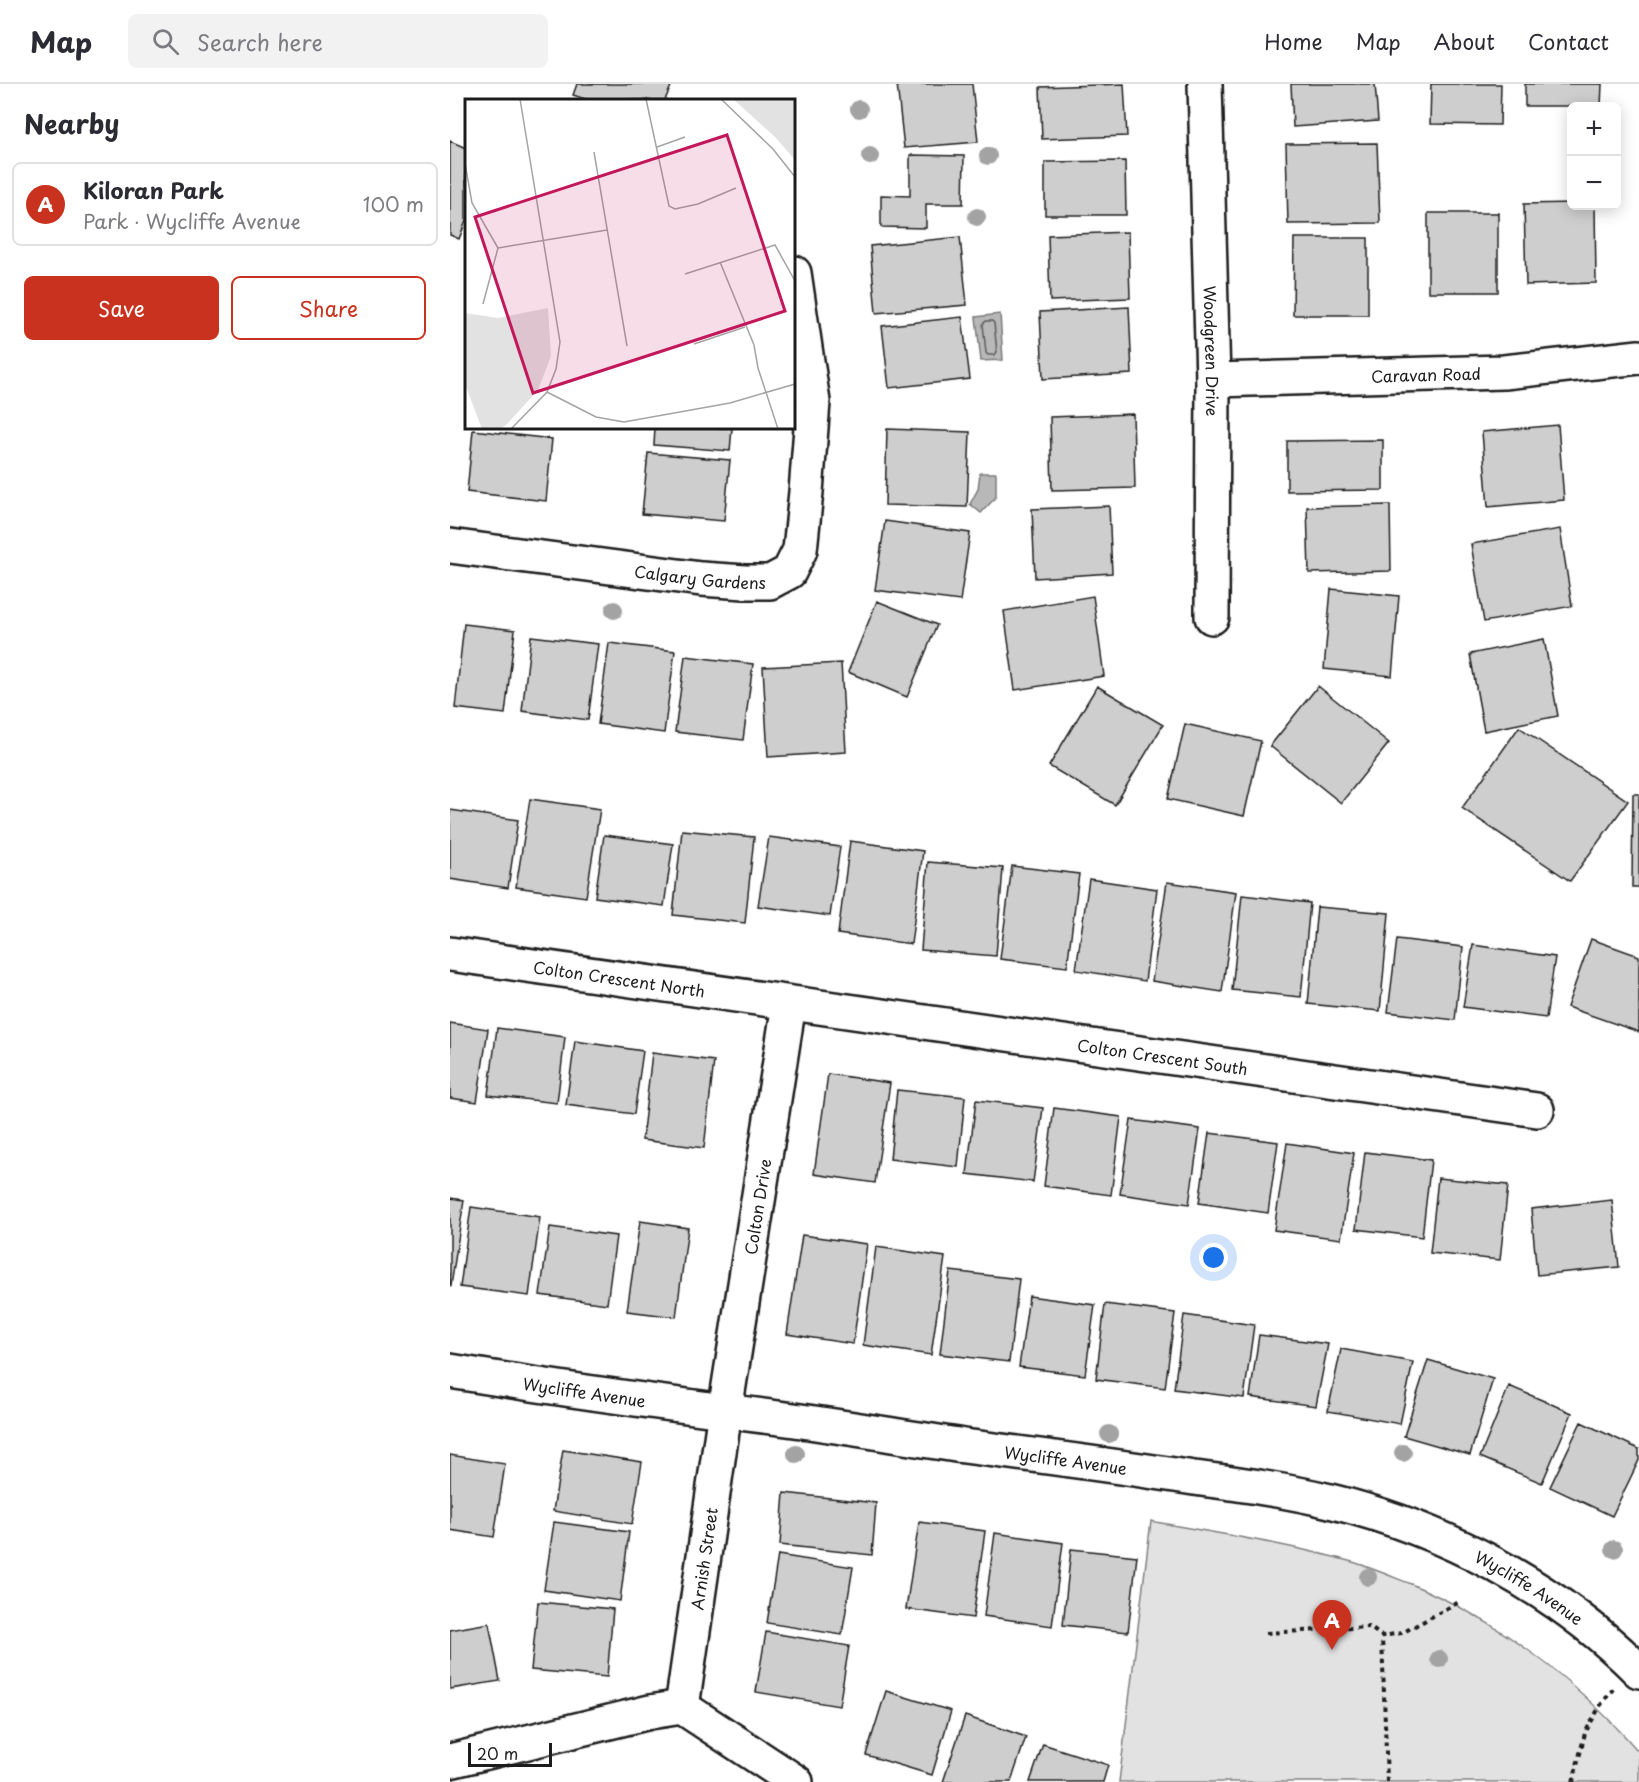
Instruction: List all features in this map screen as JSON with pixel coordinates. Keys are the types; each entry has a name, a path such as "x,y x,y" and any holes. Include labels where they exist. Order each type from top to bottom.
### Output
{"street":[{"name":"Woodgreen Drive","path":"1205,84 1213,380 1212,617"},
{"name":"Calgary Gardens","path":"450,546 701,579 770,582 789,572 800,550 813,402 795,280"},
{"name":"Caravan Road","path":"1213,380 1504,372 1639,357"},
{"name":"Colton Crescent North","path":"450,954 789,1004"},
{"name":"Colton Crescent South","path":"789,1004 1537,1110"},
{"name":"Colton Drive","path":"725,1411 789,1004"},
{"name":"Wycliffe Avenue","path":"450,1371 576,1391 1248,1486 1329,1501 1381,1516 1484,1558 1537,1589 1588,1625 1639,1671"},
{"name":"Arnish Street","path":"682,1707 725,1411"},
{"path":"450,1761 650,1712 682,1707 796,1782"}],"path":[{"path":"1266,1633 1369,1628 1382,1636 1402,1633 1459,1602"},
{"path":"1382,1636 1387,1782"},
{"path":"1573,1782 1585,1733 1612,1689"}],"shaded area":[{"path":"1151,1521 1331,1556 1356,1563 1444,1599 1506,1634 1562,1676 1589,1700 1639,1752 1639,1782 1119,1782"}],"water":[{"path":"1000,314 1003,360 981,361 976,317"},
{"path":"980,473 996,473 996,497 981,513 970,504 978,489"}],"building":[{"path":"577,84 672,84 665,99 585,99 573,95"},
{"path":"897,84 972,84 978,142 904,148"},
{"path":"1124,84 1127,136 1042,139 1040,87"},
{"path":"1291,84 1375,84 1378,121 1293,127"},
{"path":"1431,84 1501,84 1500,125 1430,124"},
{"path":"1525,84 1602,84 1601,102 1567,102 1567,106 1525,106"},
{"path":"450,141 465,148 465,224 459,239 450,235"},
{"path":"1377,143 1380,223 1288,224 1286,144"},
{"path":"910,155 964,156 963,204 926,204 926,228 881,227 881,195 910,196"},
{"path":"1125,161 1126,215 1045,215 1045,162"},
{"path":"1567,203 1567,210 1595,210 1596,283 1526,285 1524,204"},
{"path":"1428,213 1498,213 1498,292 1428,292"},
{"path":"1128,232 1130,298 1050,301 1048,235"},
{"path":"960,237 967,305 876,313 870,246"},
{"path":"1294,238 1368,238 1368,315 1293,315"},
{"path":"1129,307 1132,374 1043,379 1040,312"},
{"path":"962,317 970,379 889,388 882,326"},
{"path":"1133,414 1135,488 1052,490 1050,417"},
{"path":"1558,425 1564,500 1488,507 1482,432"},
{"path":"655,429 732,429 730,451 654,445"},
{"path":"887,429 970,432 967,507 885,505"},
{"path":"473,430 552,439 546,501 467,492"},
{"path":"1383,440 1383,490 1287,491 1287,441"},
{"path":"648,453 730,460 724,521 642,514"},
{"path":"1390,505 1391,571 1309,573 1307,507"},
{"path":"1109,506 1112,573 1035,578 1032,509"},
{"path":"885,521 970,533 960,601 875,590"},
{"path":"1560,529 1572,606 1484,622 1471,544"},
{"path":"1331,589 1399,596 1392,676 1324,669"},
{"path":"1093,596 1104,676 1015,690 1004,611"},
{"path":"877,601 937,625 907,697 848,672"},
{"path":"464,624 515,630 505,714 455,708"},
{"path":"531,636 598,644 588,720 522,711"},
{"path":"1544,639 1558,716 1484,731 1470,654"},
{"path":"609,643 675,651 664,733 598,724"},
{"path":"685,656 753,664 743,740 675,732"},
{"path":"841,663 846,752 768,757 763,667"},
{"path":"1097,686 1163,725 1115,805 1049,766"},
{"path":"1318,686 1389,743 1341,803 1270,746"},
{"path":"1185,724 1261,741 1244,816 1168,799"},
{"path":"1519,727 1628,801 1570,881 1462,808"},
{"path":"1633,794 1639,794 1639,887 1632,887"},
{"path":"530,799 600,809 586,897 516,887"},
{"path":"450,810 518,820 508,888 450,879"},
{"path":"682,830 754,837 745,923 673,915"},
{"path":"604,835 673,844 664,906 595,897"},
{"path":"769,837 840,847 830,916 758,906"},
{"path":"850,841 923,851 911,944 838,934"},
{"path":"928,862 1003,868 996,956 921,950"},
{"path":"1012,866 1079,874 1067,967 1000,959"},
{"path":"1089,879 1157,889 1145,981 1076,970"},
{"path":"1167,882 1236,892 1222,992 1152,981"},
{"path":"1242,895 1310,903 1301,997 1232,990"},
{"path":"1317,907 1389,913 1380,1011 1308,1004"},
{"path":"1397,939 1463,947 1455,1020 1388,1012"},
{"path":"1591,939 1639,956 1639,1032 1567,1007"},
{"path":"1473,945 1555,957 1546,1018 1463,1007"},
{"path":"450,1023 488,1029 477,1102 450,1098"},
{"path":"497,1028 565,1037 557,1103 488,1095"},
{"path":"575,1041 643,1051 634,1114 566,1105"},
{"path":"652,1053 714,1061 704,1148 642,1140"},
{"path":"828,1074 890,1083 875,1183 814,1174"},
{"path":"897,1090 965,1097 958,1167 890,1159"},
{"path":"976,1100 1043,1108 1033,1182 967,1174"},
{"path":"1054,1108 1121,1117 1111,1195 1044,1186"},
{"path":"1131,1120 1200,1129 1189,1204 1120,1194"},
{"path":"1209,1133 1278,1142 1268,1213 1199,1203"},
{"path":"1287,1143 1354,1153 1341,1239 1274,1230"},
{"path":"1365,1152 1431,1160 1422,1237 1356,1229"},
{"path":"1438,1178 1508,1185 1500,1260 1430,1253"},
{"path":"450,1198 464,1200 451,1286 450,1285"},
{"path":"1612,1200 1619,1267 1537,1275 1531,1209"},
{"path":"471,1207 540,1217 529,1296 460,1287"},
{"path":"640,1221 688,1228 676,1317 627,1311"},
{"path":"550,1227 616,1236 607,1304 540,1295"},
{"path":"802,1235 867,1244 853,1344 787,1334"},
{"path":"876,1247 945,1257 931,1355 863,1345"},
{"path":"950,1271 1019,1279 1009,1362 940,1354"},
{"path":"1029,1296 1095,1305 1085,1375 1019,1367"},
{"path":"1105,1304 1175,1313 1165,1388 1096,1379"},
{"path":"1184,1315 1254,1325 1244,1398 1174,1389"},
{"path":"1259,1335 1328,1344 1316,1406 1250,1397"},
{"path":"1341,1349 1413,1362 1400,1424 1328,1411"},
{"path":"1428,1360 1493,1379 1470,1455 1404,1436"},
{"path":"1509,1386 1572,1413 1542,1483 1480,1457"},
{"path":"1581,1422 1639,1449 1639,1460 1612,1516 1550,1487"},
{"path":"563,1450 642,1462 632,1524 553,1511"},
{"path":"450,1455 505,1464 494,1537 450,1530"},
{"path":"784,1493 876,1503 872,1555 780,1545"},
{"path":"554,1522 629,1532 620,1601 544,1590"},
{"path":"919,1522 985,1531 973,1618 906,1609"},
{"path":"995,1533 1063,1543 1052,1626 984,1616"},
{"path":"1071,1549 1137,1556 1128,1632 1063,1625"},
{"path":"778,1555 853,1567 842,1635 767,1623"},
{"path":"538,1602 613,1609 607,1677 531,1670"},
{"path":"489,1623 500,1681 450,1689 450,1630"},
{"path":"766,1632 849,1646 839,1706 756,1692"},
{"path":"886,1691 951,1711 932,1775 866,1755"},
{"path":"965,1716 1026,1737 1011,1782 943,1782"},
{"path":"1043,1744 1108,1765 1103,1782 1030,1782"}],"place":[{"name":"Kiloran Park","path":"1332,1650"}]}
